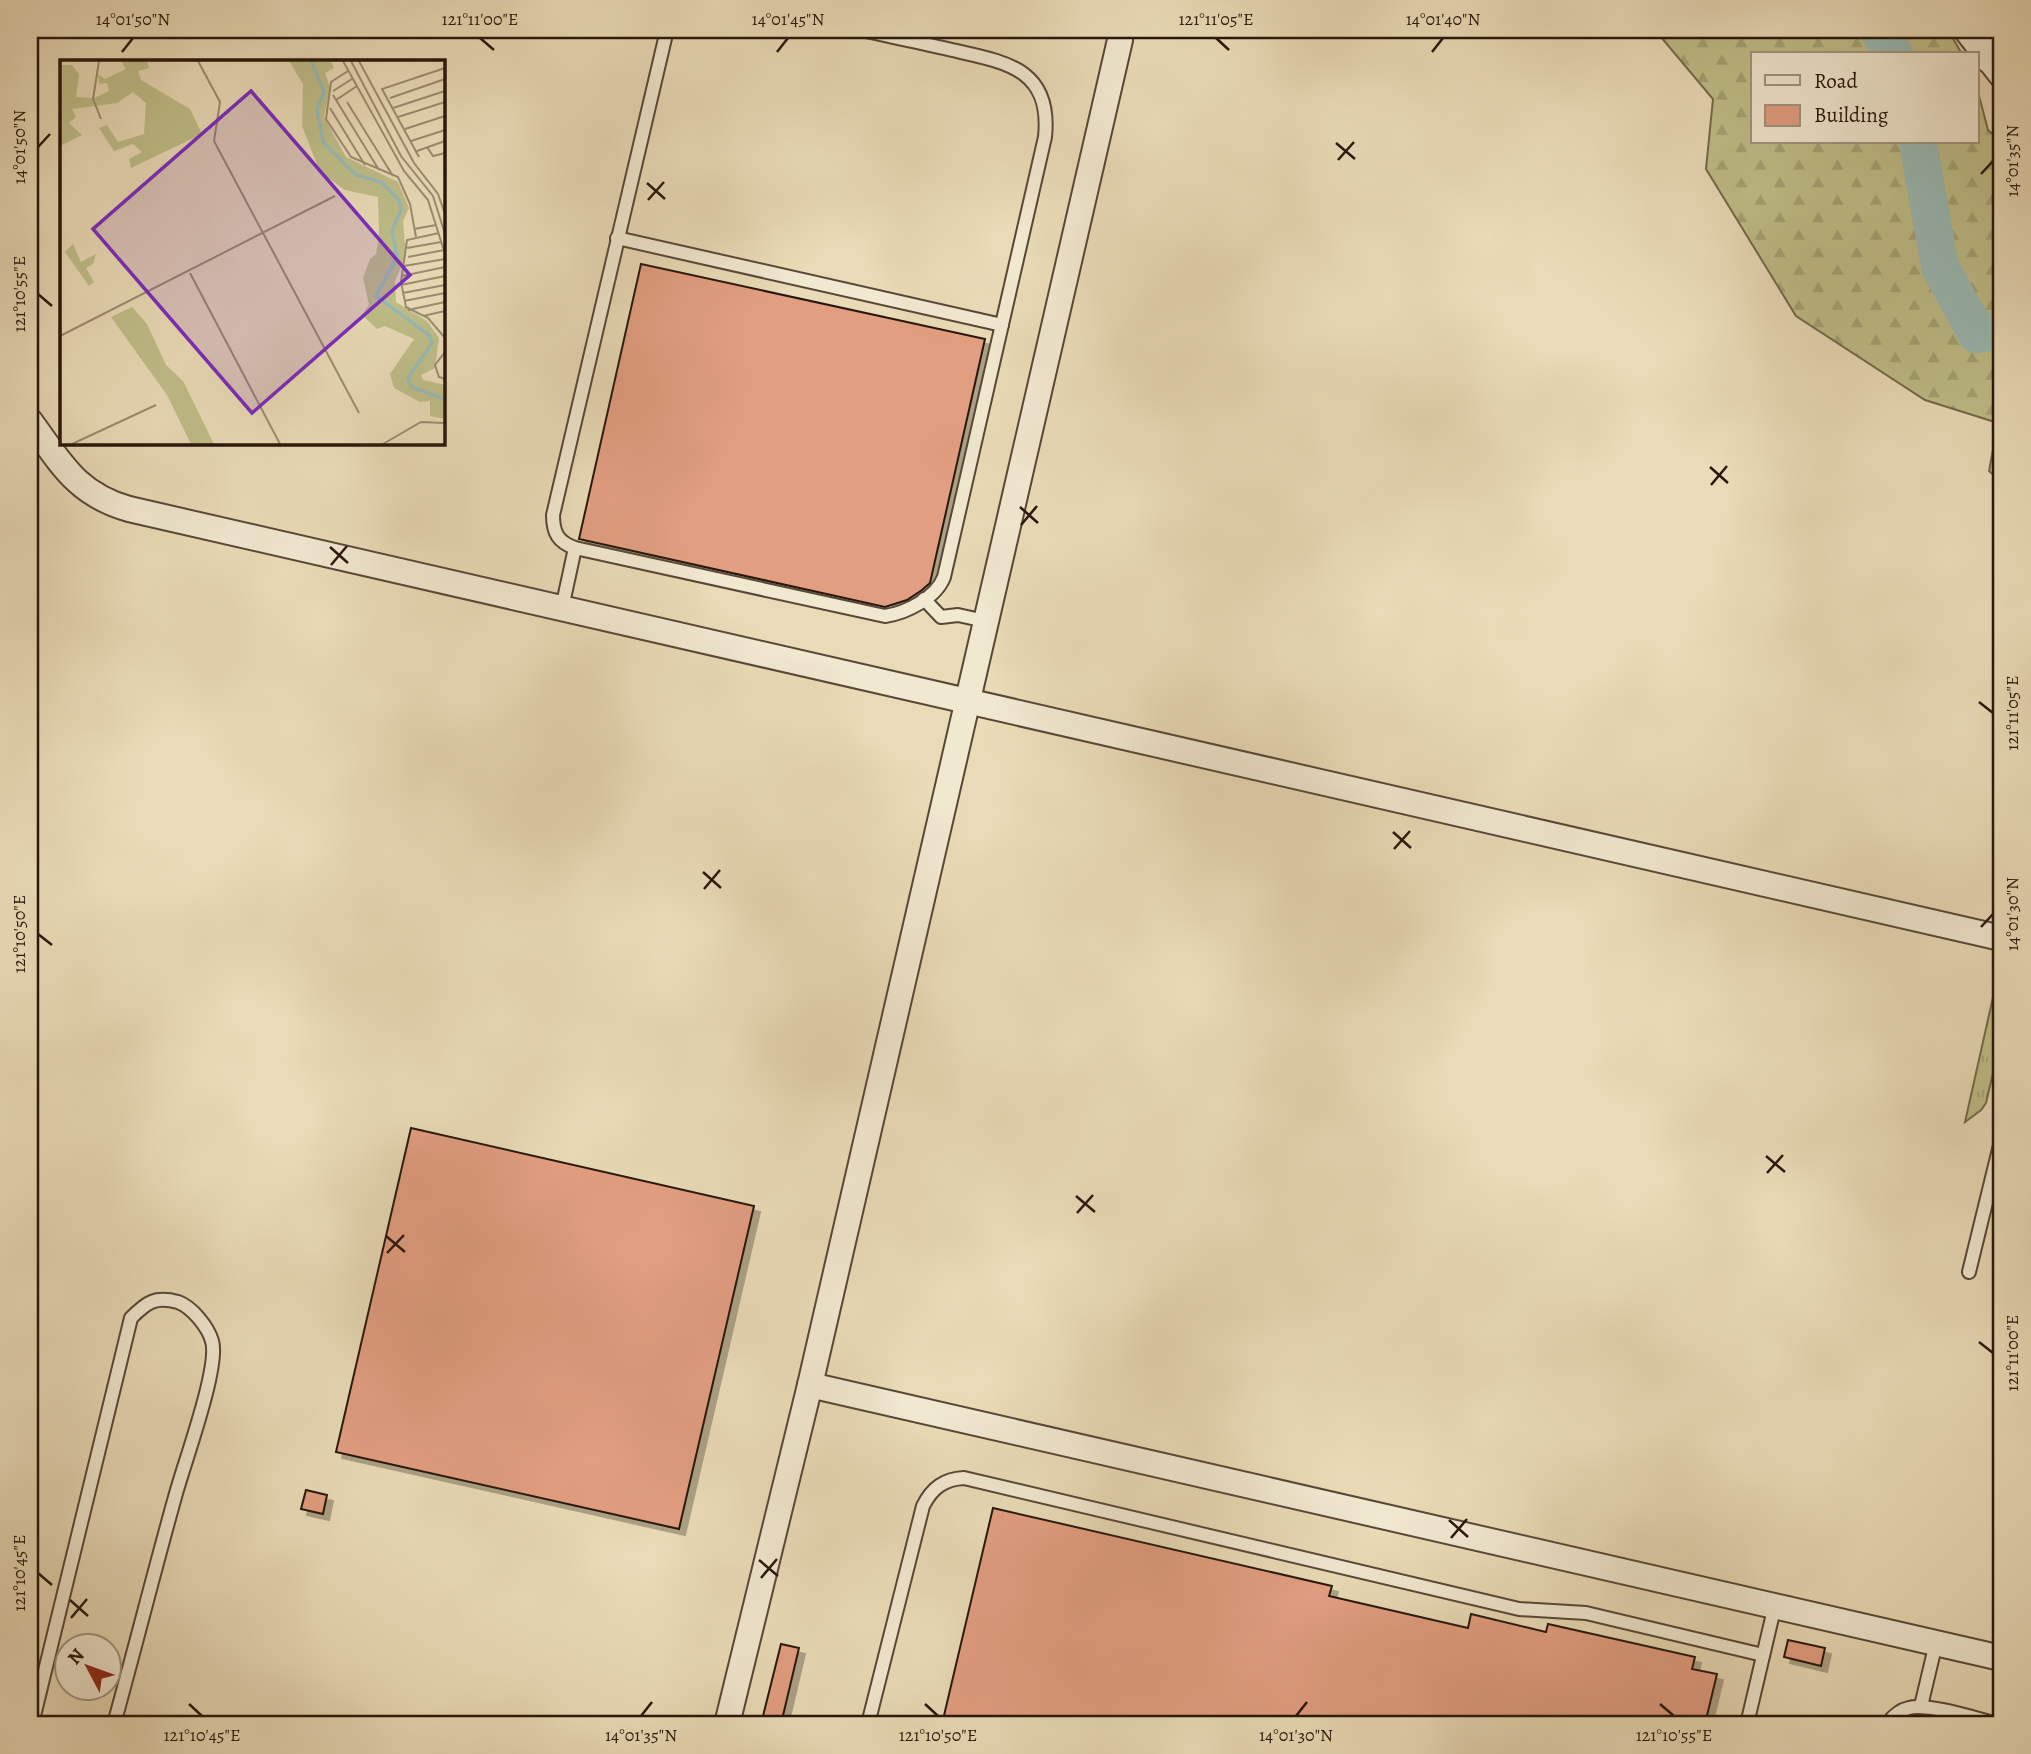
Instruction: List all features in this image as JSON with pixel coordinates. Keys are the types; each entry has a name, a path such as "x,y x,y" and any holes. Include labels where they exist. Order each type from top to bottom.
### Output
{"street":[{"path":"1966,30 1995,68"},
{"path":"1995,68 2001,37"},
{"path":"727,1724 810,1385 1120,40"},
{"path":"30,421 76,482 95,496 115,505 2001,938"},
{"path":"810,1385 2001,1658"}],"lane":[{"path":"667,30 553,515 556,536 563,543 575,548 876,615 893,615 936,591 944,577 1045,136 1046,113 1041,96 1025,74 1010,65 862,30"},
{"path":"617,238 1002,325"},
{"path":"562,608 575,548"},
{"path":"924,599 941,617 958,615 985,621"},
{"path":"1969,1272 2001,1141"},
{"path":"32,1724 131,1318 147,1303 164,1299 183,1304 198,1317 212,1342 213,1366 175,1495 114,1724"},
{"path":"868,1724 923,1506 929,1494 939,1485 952,1479 964,1478 1519,1609 1586,1613 1763,1655"},
{"path":"1747,1724 1775,1605"},
{"path":"1921,1706 1936,1643"},
{"path":"1887,1724 1901,1710 1921,1706 1998,1724"}],"green space":[{"path":"1655,30 1948,30 1961,52 1751,52 1751,144 1979,144 1979,96 1988,130 2001,141 2001,482 1989,471 1998,423 1925,400 1796,316 1706,169 1713,99"},
{"path":"2000,966 2001,1039 1986,1103 1965,1122"}],"building":[{"path":"641,264 985,339 930,583 907,600 885,607 579,539"},
{"path":"411,1128 754,1206 679,1529 336,1452"},
{"path":"306,1490 327,1495 323,1514 301,1509"},
{"path":"993,1508 1332,1586 1329,1596 1468,1628 1471,1614 1546,1632 1548,1624 1695,1657 1692,1669 1717,1674 1705,1724 942,1724"},
{"path":"1788,1640 1825,1648 1821,1666 1784,1657"},
{"path":"781,1644 799,1648 781,1724 761,1724"}],"waterway":[{"path":"1878,30 1893,52"},
{"path":"1918,144 1940,267 1977,334 2001,330"}]}
